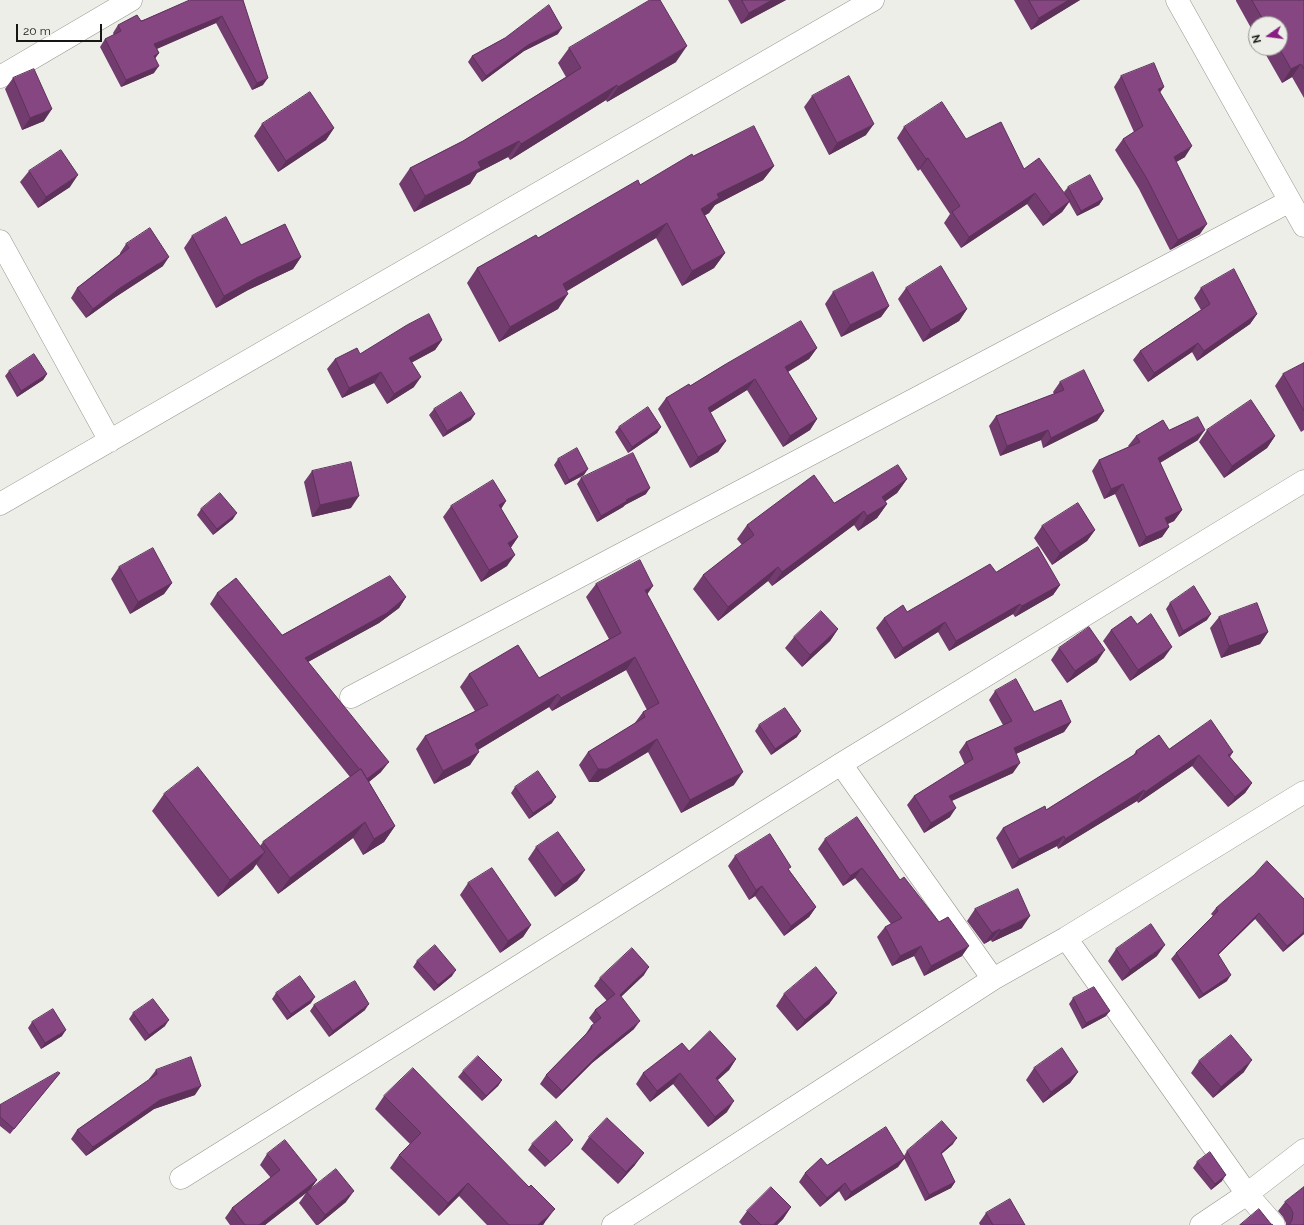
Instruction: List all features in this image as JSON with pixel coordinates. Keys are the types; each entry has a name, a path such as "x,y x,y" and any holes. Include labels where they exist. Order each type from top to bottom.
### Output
{"street":[{"path":"0,78 131,0"},
{"path":"0,504 873,0"},
{"path":"1177,0 1304,226"},
{"path":"351,697 1290,200"},
{"path":"0,241 110,441"},
{"path":"181,1178 841,764 1304,481"},
{"path":"841,764 993,979"},
{"path":"613,1225 993,979 1066,938 1304,792"},
{"path":"1066,938 1247,1194 1274,1225"},
{"path":"1201,1225 1247,1194 1304,1150"}],"building":[{"path":"190,0 243,0 268,78 257,83 222,16 154,44 159,53 154,56 159,66 126,80 105,39 121,31 118,25 137,15 141,21"},
{"path":"650,0 660,0 687,46 618,87 617,85 521,144 519,141 478,162 481,168 425,196 410,168 463,141 581,68 569,48"},
{"path":"742,0 772,0 749,13"},
{"path":"1029,0 1069,0 1039,18"},
{"path":"1252,0 1304,0 1304,69 1301,64 1291,69 1284,56 1288,56 1288,16 1261,16"},
{"path":"549,5 562,28 528,45 486,76 472,56 505,38"},
{"path":"1154,63 1164,87 1158,89 1192,146 1174,157 1207,224 1178,240 1147,179 1123,139 1143,126 1121,76"},
{"path":"34,69 52,109 30,118 13,78"},
{"path":"849,76 874,124 837,143 812,96"},
{"path":"310,92 334,128 286,161 262,124"},
{"path":"942,102 966,139 1001,122 1024,169 1039,158 1070,201 1051,215 1035,193 969,237 952,212 960,206 928,158 926,159 904,127"},
{"path":"754,126 774,166 717,194 719,198 701,209 725,253 692,271 667,223 563,284 568,294 510,327 477,268 536,235 538,238 638,180 640,185 692,154 693,156"},
{"path":"61,150 78,175 46,197 29,171"},
{"path":"1090,175 1103,199 1081,211 1068,187"},
{"path":"226,217 241,245 285,224 301,257 256,278 224,296 192,236"},
{"path":"150,228 169,257 120,288 93,309 77,288 129,248 126,244"},
{"path":"941,266 967,309 931,330 906,288"},
{"path":"1234,269 1257,314 1204,351 1198,343 1154,373 1140,351 1210,304 1201,288"},
{"path":"873,272 889,306 850,325 833,292"},
{"path":"429,314 442,340 409,358 421,377 394,394 381,372 349,388 335,359 357,348 360,354 407,325"},
{"path":"801,321 817,348 785,367 817,419 790,436 755,379 708,408 726,441 698,457 666,398 689,384 690,386"},
{"path":"34,354 47,374 21,391 9,371"},
{"path":"1304,363 1304,411 1283,374"},
{"path":"1084,370 1104,411 1051,438 1048,430 1007,446 996,416 1064,390 1060,382"},
{"path":"461,392 475,414 447,431 434,409"},
{"path":"1251,400 1275,436 1232,466 1207,430"},
{"path":"648,407 661,427 632,447 619,427"},
{"path":"1198,417 1205,430 1158,458 1182,510 1165,518 1169,527 1146,537 1123,484 1111,489 1099,460 1140,442 1136,436 1163,420 1169,430"},
{"path":"577,448 588,469 569,480 558,459"},
{"path":"633,453 650,488 626,500 627,501 601,516 581,478"},
{"path":"351,462 359,496 320,505 312,471"},
{"path":"898,465 907,479 882,497 887,504 867,516 864,511 782,572 778,567 728,607 703,575 754,535 747,525 814,475 834,503"},
{"path":"493,480 506,501 499,505 518,537 508,543 515,555 489,570 451,506"},
{"path":"220,493 237,513 217,529 201,509"},
{"path":"1078,503 1095,530 1060,553 1042,526"},
{"path":"1038,547 1060,585 1022,606 1020,604 956,641 945,622 903,648 884,618 903,605 907,612 990,564 996,572"},
{"path":"153,548 172,583 138,602 119,567"},
{"path":"640,560 653,586 645,590 743,772 690,800 657,739 607,769 598,769 588,752 645,717 643,712 659,703 635,657 561,698 558,694 475,744 479,752 443,771 425,736 488,705 469,674 518,645 539,678 621,633 596,584"},
{"path":"390,576 406,597 387,613 305,658 389,762 367,779 361,769 360,770 217,593 236,578 282,635"},
{"path":"1194,586 1211,614 1183,631 1170,603"},
{"path":"1257,603 1268,632 1229,646 1219,617"},
{"path":"821,611 838,629 810,655 794,637"},
{"path":"1151,614 1172,647 1138,670 1111,630 1131,616 1137,624"},
{"path":"1089,627 1105,650 1075,671 1059,648"},
{"path":"1016,679 1034,712 1061,700 1071,722 1014,748 1020,763 949,796 956,808 931,823 914,796 973,759 966,742 1012,721 995,691"},
{"path":"785,708 801,731 775,749 759,725"},
{"path":"1211,720 1233,752 1228,755 1252,783 1235,797 1199,755 1145,792 1144,790 1065,839 1064,836 1019,859 1003,828 1045,806 1046,810 1137,753 1136,751 1159,735 1169,749"},
{"path":"198,767 265,852 230,880 164,794"},
{"path":"361,769 395,826 374,839 365,822 290,878 263,842"},
{"path":"538,771 556,797 533,813 515,787"},
{"path":"857,817 900,880 904,877 939,922 948,917 969,946 931,966 921,946 900,956 885,927 902,918 862,868 850,876 825,839"},
{"path":"558,832 585,870 563,885 536,847"},
{"path":"770,834 791,867 788,869 816,907 791,926 762,886 756,890 735,856"},
{"path":"1267,861 1304,899 1304,932 1287,946 1259,913 1218,954 1231,975 1203,994 1176,953 1218,911 1216,908 1254,875"},
{"path":"492,868 531,925 508,941 468,883"},
{"path":"1018,889 1030,916 1000,931 1000,929 992,933 975,909"},
{"path":"1151,924 1165,945 1130,970 1116,949"},
{"path":"435,945 456,970 438,985 417,961"},
{"path":"632,948 649,967 620,995 640,1021 598,1055 562,1091 546,1075 592,1028 591,1026 601,1018 595,1010 615,994 600,978"},
{"path":"816,967 837,993 805,1020 784,994"},
{"path":"300,976 315,997 291,1014 276,993"},
{"path":"355,981 369,1004 333,1031 314,1005"},
{"path":"1094,987 1110,1011 1086,1023 1073,998"},
{"path":"153,999 169,1020 149,1035 133,1013"},
{"path":"53,1009 66,1030 45,1043 32,1022"},
{"path":"710,1031 736,1059 716,1078 734,1101 715,1117 680,1073 657,1091 643,1073 682,1043 689,1051"},
{"path":"1231,1035 1252,1060 1221,1087 1199,1061"},
{"path":"1062,1048 1078,1072 1051,1092 1034,1068"},
{"path":"478,1056 502,1080 486,1096 463,1071"},
{"path":"191,1057 201,1086 160,1100 93,1147 77,1130 157,1074 156,1070"},
{"path":"413,1068 529,1187 531,1185 555,1209 538,1225 509,1225 468,1183 448,1203 399,1155 421,1133 384,1096"},
{"path":"58,1072 60,1073 14,1129 0,1117 0,1105"},
{"path":"607,1118 644,1153 626,1172 589,1137"},
{"path":"556,1121 573,1140 550,1162 532,1144"},
{"path":"942,1121 957,1138 941,1153 955,1182 929,1195 907,1151"},
{"path":"886,1127 905,1158 851,1192 845,1183 827,1198 805,1173 821,1158 827,1165"},
{"path":"285,1140 317,1180 259,1225 245,1225 232,1208 280,1170 267,1154"},
{"path":"1210,1152 1226,1175 1215,1184 1197,1162"},
{"path":"336,1169 354,1191 325,1215 307,1192"},
{"path":"771,1187 791,1207 773,1225 761,1225 747,1211"},
{"path":"1304,1187 1304,1225 1289,1225 1292,1220 1293,1213 1285,1202"},
{"path":"1010,1199 1025,1225 993,1225 986,1213"},
{"path":"1259,1209 1273,1225 1240,1225"}]}
